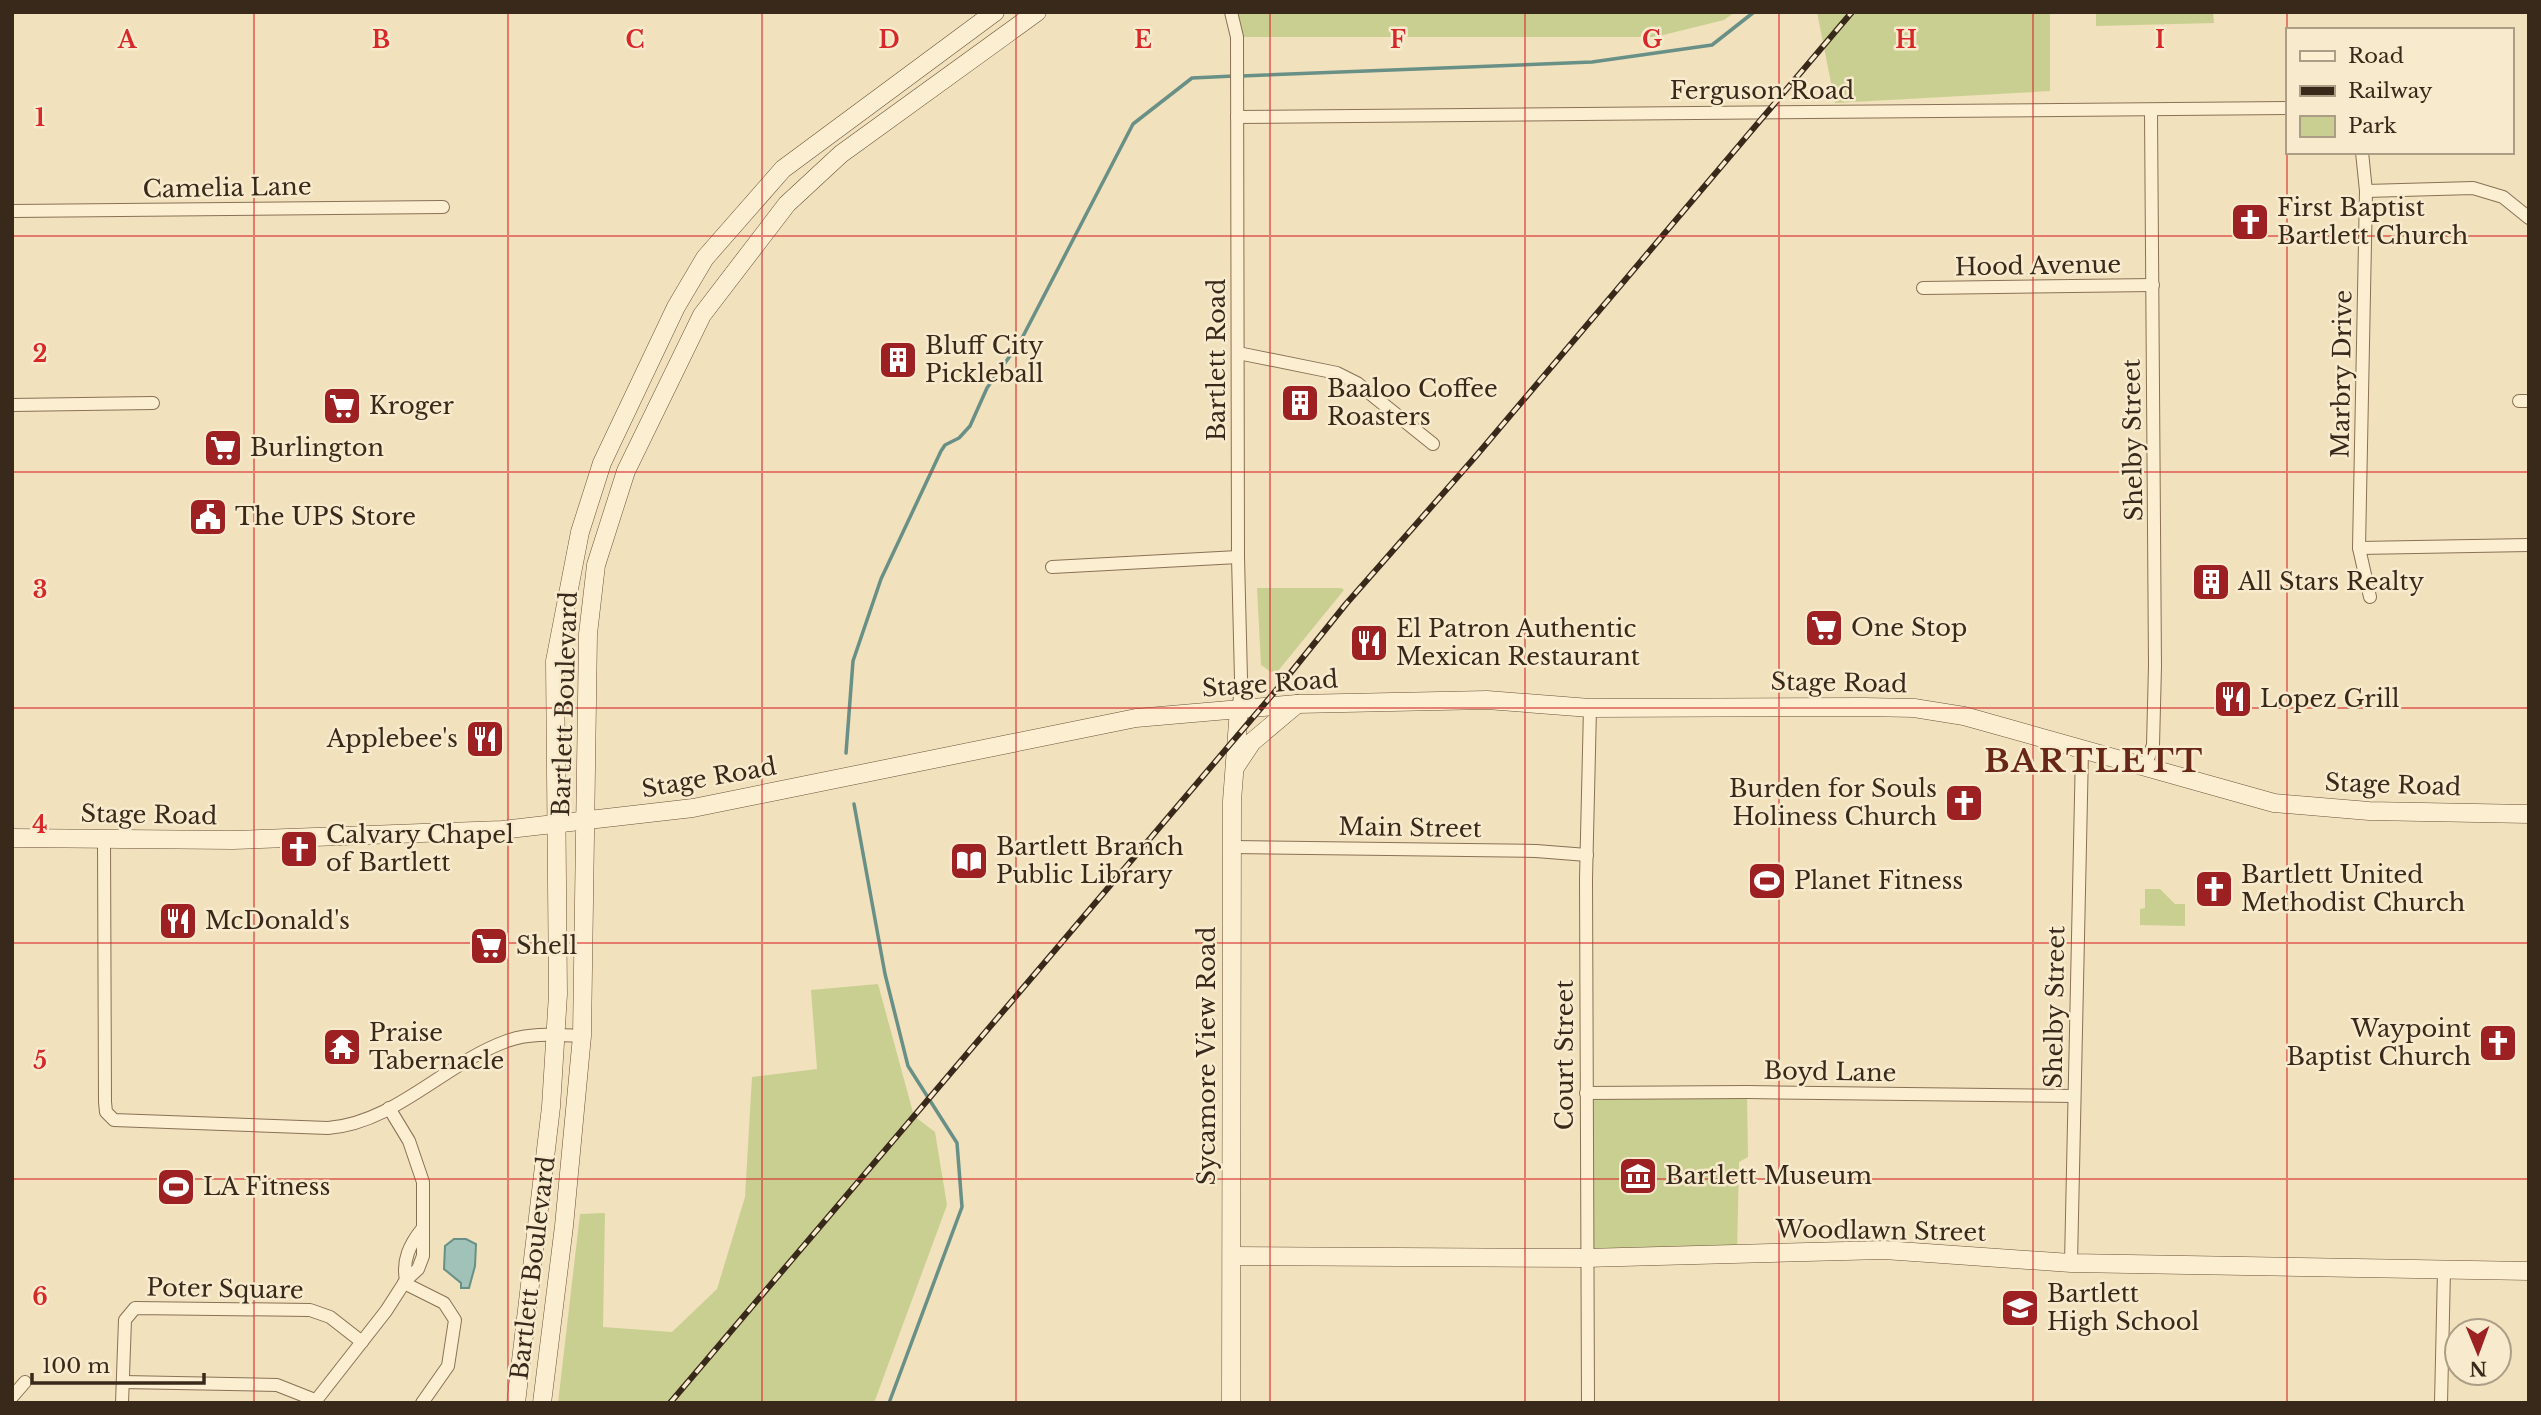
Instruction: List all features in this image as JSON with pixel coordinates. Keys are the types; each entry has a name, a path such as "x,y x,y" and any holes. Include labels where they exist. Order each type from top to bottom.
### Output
{"main road":[{"name":"Bartlett Boulevard","path":"516,1403 551,1107 558,981 555,661 577,544 602,463 676,307 705,258 783,169 867,105 920,71 995,12"},
{"name":"Bartlett Boulevard","path":"542,1403 564,1226 582,1036 588,634 596,565 625,471 702,315 787,204 841,154 971,63 1037,12"},
{"path":"867,105 883,123"},
{"name":"Stage Road","path":"12,838 233,841 416,834 558,824 694,808 1136,719 1297,704 1488,700 1590,708 1693,705 1914,708 1964,716 2274,803 2369,811 2529,814"},
{"path":"1234,769 1252,742 1297,704"},
{"name":"Sycamore View Road","path":"1231,1403 1232,846 1239,709"},
{"name":"Woodlawn Street","path":"1232,1256 1585,1258 1884,1250 2071,1263 2529,1271"}],"street":[{"name":"Bartlett Road","path":"1231,12 1237,37 1239,709"},
{"name":"Ferguson Road","path":"1237,117 2286,108"},
{"name":"Shelby Street","path":"2145,767 2153,745 2155,666 2151,111"},
{"name":"Marbry Drive","path":"2362,154 2366,191 2359,548 2370,597"},
{"path":"2366,191 2473,188 2503,197 2529,218"},
{"name":"Camelia Lane","path":"12,211 443,207"},
{"name":"Hood Avenue","path":"1923,288 2153,285"},
{"path":"1238,353 1337,373 1357,383 1433,444"},
{"path":"12,405 153,403"},
{"path":"2359,548 2529,545"},
{"path":"1052,567 1238,557"},
{"name":"Court Street","path":"1588,1403 1585,1258 1590,708"},
{"name":"Shelby Street","path":"2071,1263 2082,751"},
{"path":"104,841 105,1102 111,1118 119,1122 328,1128 362,1123 471,1057 502,1043 555,1035 582,1036"},
{"name":"Main Street","path":"1232,846 1536,851 1587,855"},
{"name":"Boyd Lane","path":"1586,1093 1748,1091 2074,1096"},
{"path":"123,1382 277,1385 314,1401 362,1342 405,1281 404,1264 408,1249 422,1229 424,1195 421,1174 409,1140 389,1108"},
{"path":"2441,1403 2444,1270"},
{"path":"405,1281 444,1303 455,1320 448,1366 422,1403"},
{"name":"Poter Square","path":"122,1403 125,1320 135,1308 310,1310 330,1317 362,1342"},
{"path":"12,1397 25,1382"}],"green space":[{"path":"1231,12 1735,12 1724,20 1655,37 1237,37"},
{"path":"1817,12 2050,12 2050,91 1835,103"},
{"path":"2096,12 2213,12 2214,23 2096,26"},
{"path":"1257,588 1344,590 1278,671 1271,672 1261,665"},
{"path":"2145,889 2160,889 2175,904 2185,904 2185,926 2140,925 2140,909 2145,908"},
{"path":"878,984 914,1116 935,1132 947,1205 874,1403 558,1403 580,1214 605,1213 603,1327 672,1332 717,1289 745,1197 752,1077 817,1069 811,990"},
{"path":"1747,1092 1748,1157 1739,1162 1737,1253 1585,1258 1586,1093"}],"water":[{"path":"454,1239 466,1239 476,1244 475,1266 469,1288 461,1288 461,1283 444,1269 445,1246"}],"waterway":[{"path":"1241,76 1592,62 1712,45 1754,12"},
{"path":"846,753 853,661 881,579 941,451 970,426 987,388 1020,342 1133,124 1192,78 1234,76"},
{"path":"854,804 885,974 908,1066 957,1143 962,1207 889,1403"}],"railway":[{"path":"670,1403 1284,681 1346,604 1476,456 1852,12"}],"place":[{"name":"First Baptist Bartlett Church","path":"2250,222"},
{"name":"Bluff City Pickleball","path":"898,360"},
{"name":"Baaloo Coffee Roasters","path":"1300,403"},
{"name":"Kroger","path":"342,406"},
{"name":"Burlington","path":"223,448"},
{"name":"The UPS Store","path":"208,517"},
{"name":"All Stars Realty","path":"2211,582"},
{"name":"One Stop","path":"1824,628"},
{"name":"El Patron Authentic Mexican Restaurant","path":"1369,643"},
{"name":"Lopez Grill","path":"2233,699"},
{"name":"Applebee's","path":"485,739"},
{"name":"Burden for Souls Holiness Church","path":"1964,803"},
{"name":"Calvary Chapel of Bartlett","path":"299,849"},
{"name":"Bartlett Branch Public Library","path":"969,861"},
{"name":"Planet Fitness","path":"1767,881"},
{"name":"Bartlett United Methodist Church","path":"2214,889"},
{"name":"McDonald's","path":"178,921"},
{"name":"Shell","path":"489,946"},
{"name":"Waypoint Baptist Church","path":"2498,1043"},
{"name":"Praise Tabernacle","path":"342,1047"},
{"name":"Bartlett Museum","path":"1638,1176"},
{"name":"LA Fitness","path":"176,1187"},
{"name":"Bartlett High School","path":"2020,1308"}],"district":[{"name":"BARTLETT","path":"2094,761"}]}
